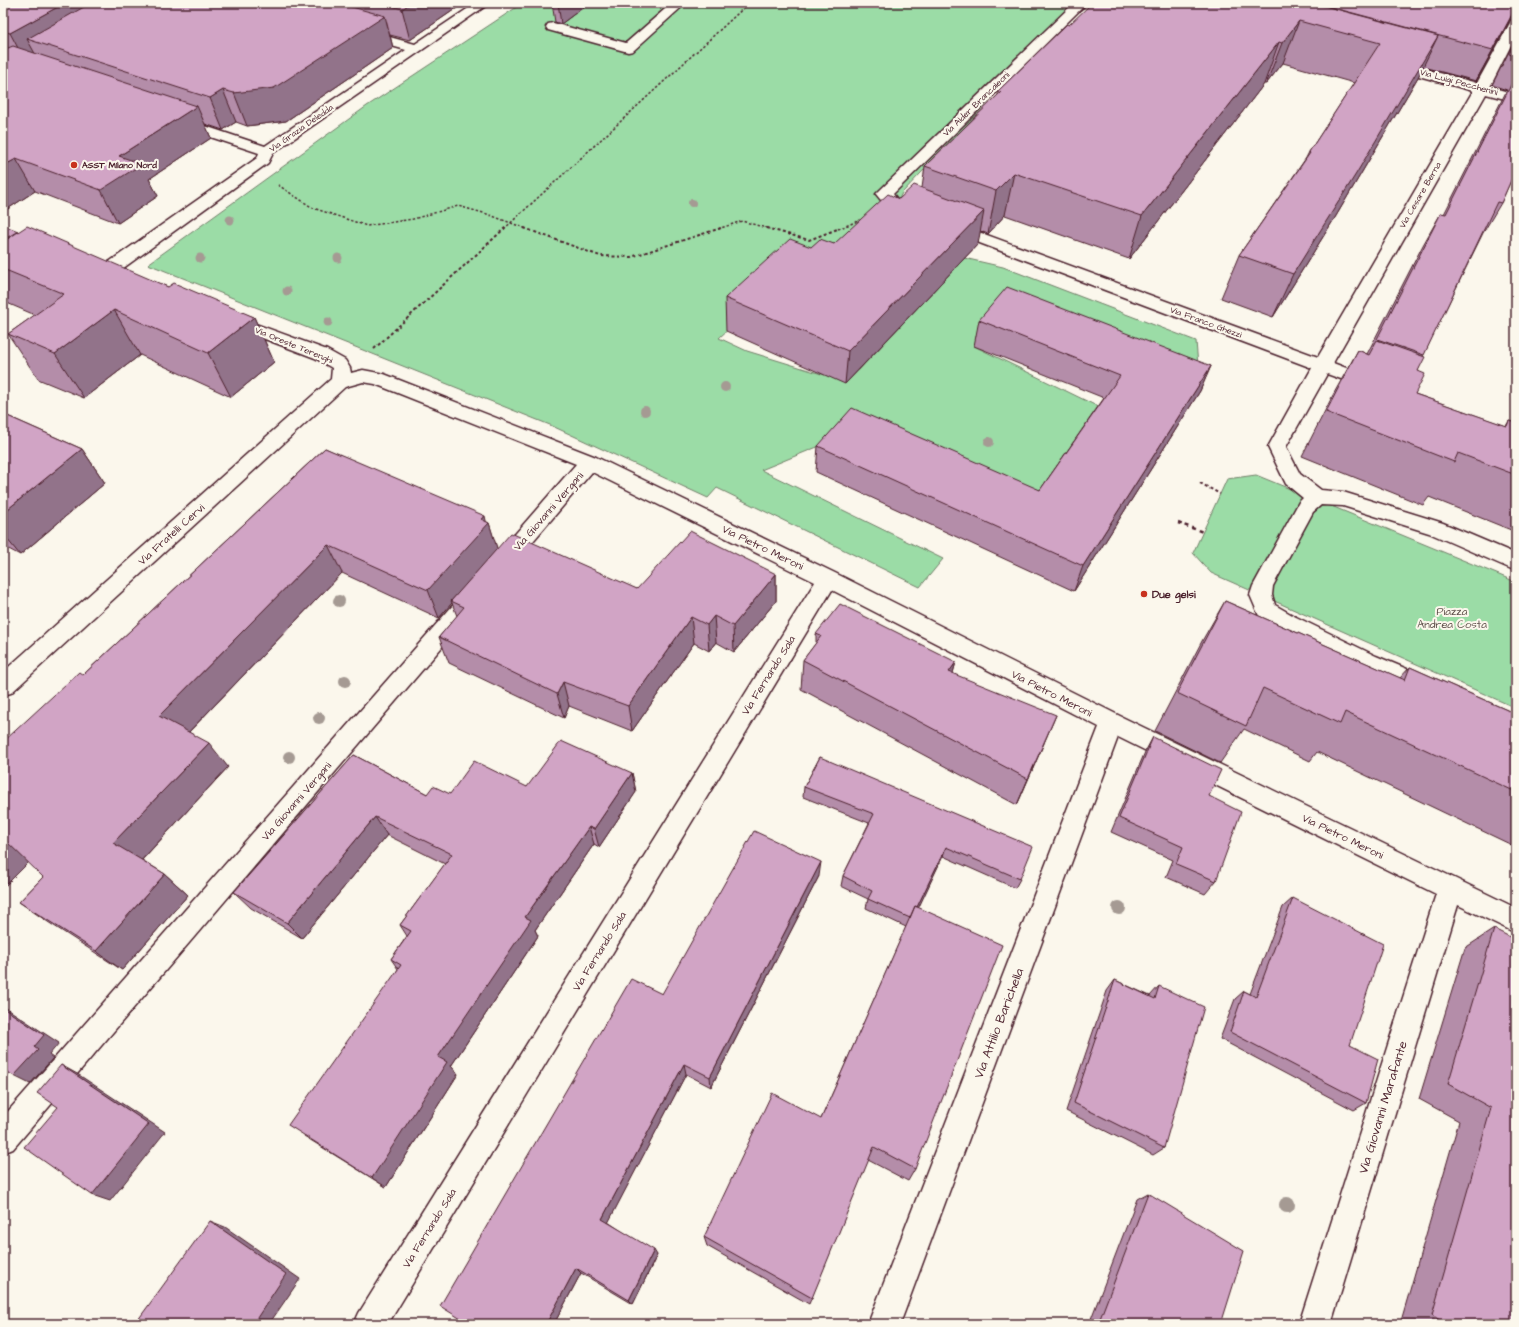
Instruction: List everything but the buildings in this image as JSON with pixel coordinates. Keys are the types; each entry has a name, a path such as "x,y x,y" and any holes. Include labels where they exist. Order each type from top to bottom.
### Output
{"street":[{"name":"Via Grazia Deledda","path":"105,273 263,160 267,151 484,3"},
{"path":"553,27 628,48 680,3"},
{"name":"Via Alder Brancaleoni","path":"895,206 884,194 1081,3"},
{"name":"Via Cesare Berna","path":"1322,366 1482,89 1516,23"},
{"path":"351,30 417,49"},
{"name":"Via Luigi Pecchenini","path":"1379,60 1516,98"},
{"path":"165,118 267,151"},
{"name":"Via Franco Ghezzi","path":"895,206 1386,389"},
{"name":"Via Oreste Terenghi","path":"216,315 321,354 333,360 338,363 342,371 342,376 339,382"},
{"path":"1322,366 1277,447 1293,479 1316,497 1343,499 1436,528 1516,563"},
{"path":"339,382 363,376 378,378 589,462"},
{"name":"Via Fratelli Cervi","path":"3,686 339,382"},
{"name":"Via Pietro Meroni","path":"589,462 828,579 1112,723 1516,922"},
{"name":"Via Giovanni Vergani","path":"3,1139 589,462"},
{"path":"1316,497 1306,507 1263,586 1261,595 1267,610 1286,622 1446,696"},
{"name":"Via Fernando Sala","path":"370,1324 828,579"},
{"name":"Via Attilio Barichella","path":"884,1324 1112,723"},
{"name":"Via Giovanni Marafante","path":"1315,1324 1450,890"}],"path":[{"path":"372,351 748,3"},
{"path":"251,169 313,208 368,226 413,219 458,206 511,223 600,256 631,258 742,221 809,240 895,206"},
{"path":"1200,483 1220,494"},
{"path":"1178,523 1203,532"}],"green space":[{"path":"523,3 543,3 577,12 589,3 1082,3 902,193 884,228 790,272 719,338 747,351 828,376 859,370 964,258 1003,267 1196,341 1200,391 1002,313 974,346 1105,410 1032,515 849,434 761,470 943,559 920,587 717,488 708,498 550,425 148,264 367,106"},
{"name":"Piazza Andrea Costa","path":"1256,475 1516,582 1516,708 1211,573 1193,553 1227,479"}],"place":[{"name":"ASST Milano Nord","path":"74,165"},
{"name":"Due gelsi","path":"1144,594"}]}
